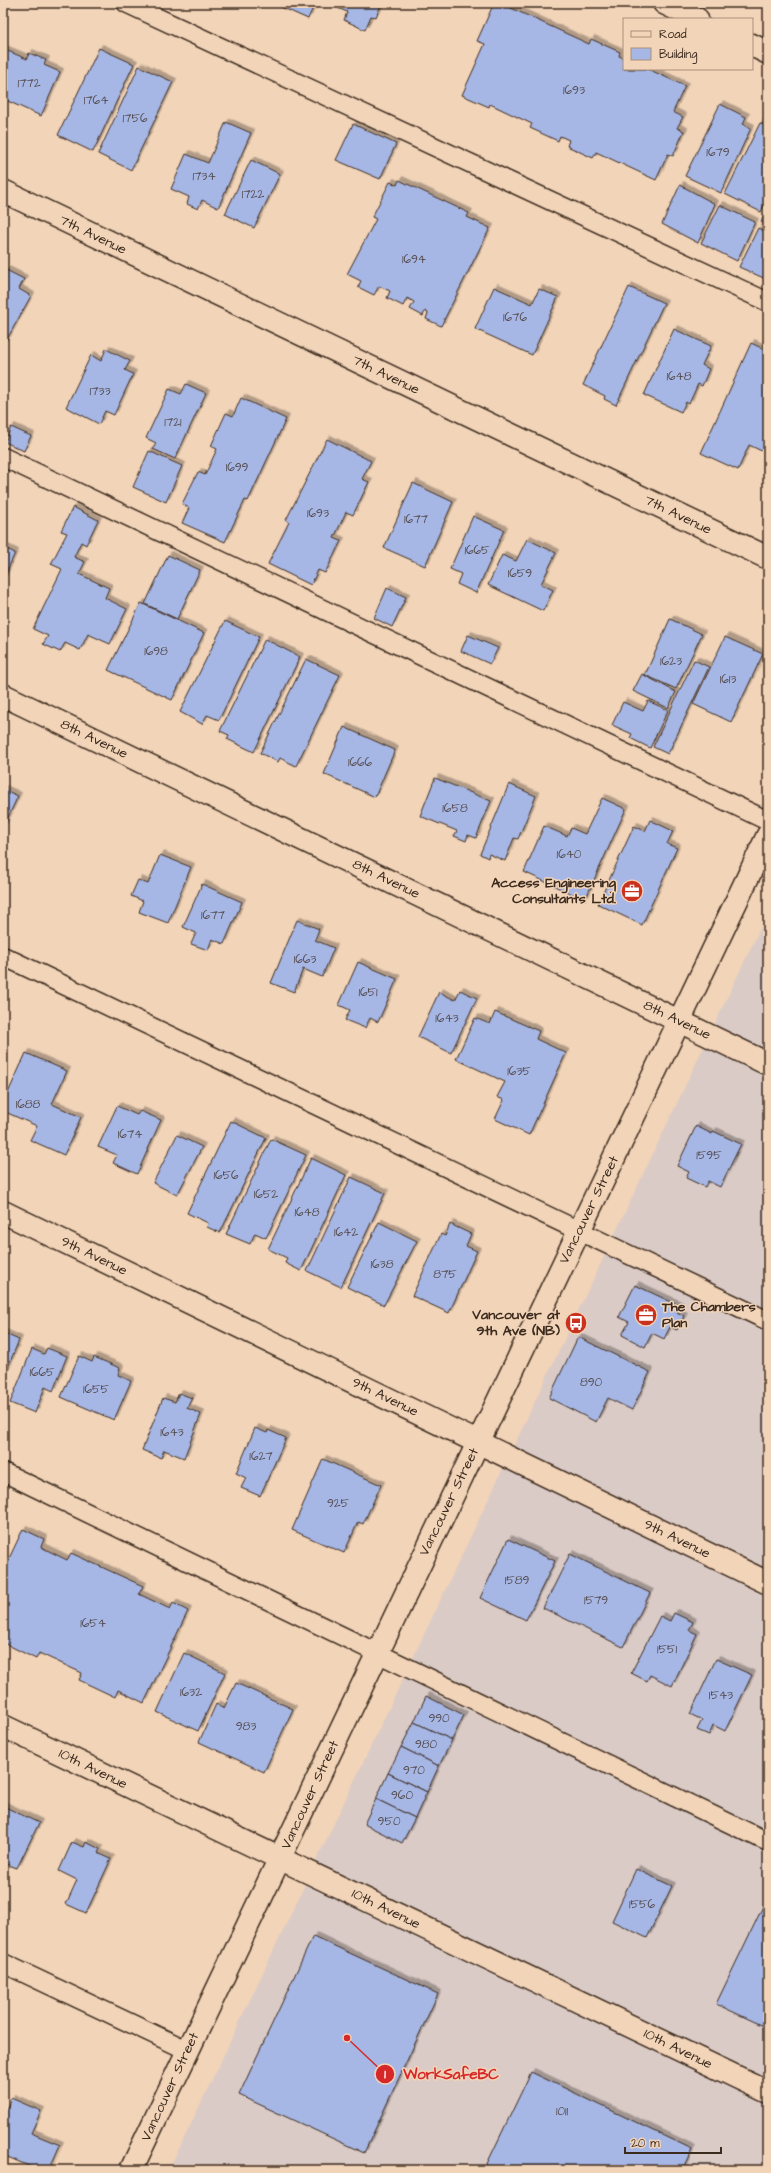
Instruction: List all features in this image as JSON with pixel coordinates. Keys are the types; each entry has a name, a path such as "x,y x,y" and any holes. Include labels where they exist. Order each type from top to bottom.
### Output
{"street":[{"path":"664,3 695,18"},
{"path":"753,46 768,53"},
{"name":"7th Avenue","path":"3,191 768,558"},
{"name":"8th Avenue","path":"3,695 768,1064"},
{"name":"Vancouver Street","path":"130,2170 768,835"},
{"name":"9th Avenue","path":"3,1212 768,1583"},
{"name":"10th Avenue","path":"3,1726 768,2092"}],"lane":[{"path":"126,3 768,302"},
{"path":"3,457 768,822"},
{"path":"3,956 768,1321"},
{"path":"3,1472 378,1652 768,1842"},
{"path":"3,1963 188,2050"}],"shaded area":[{"path":"768,912 768,2170 169,2170"}],"building":[{"path":"272,3 315,3 308,19"},
{"path":"332,3 382,3 376,17 371,16 365,30 344,20 347,12 331,5"},
{"path":"494,3 500,3 589,44 591,39 620,52 619,56 623,58 623,70 650,70 685,86 673,112 683,117 677,128 684,131 673,156 668,154 656,180 596,152 593,158 567,146 569,140 560,136 558,141 530,128 532,124 490,104 489,107 462,95 485,44 477,41"},
{"path":"99,48 134,64 93,152 58,135"},
{"path":"3,49 27,59 29,53 46,60 44,65 60,72 41,116 3,99"},
{"path":"139,66 173,82 131,170 98,154"},
{"path":"720,104 746,117 743,124 751,128 721,193 685,176"},
{"path":"226,122 251,133 218,208 202,200 198,209 187,204 189,197 171,189 186,154 208,163"},
{"path":"760,123 768,127 768,196 761,212 725,194"},
{"path":"353,124 396,144 380,179 336,160"},
{"path":"251,160 280,174 254,228 225,214"},
{"path":"399,180 469,213 467,217 490,228 441,326 426,319 428,313 425,311 423,316 410,309 414,302 407,298 403,306 387,298 390,291 379,286 374,295 358,287 361,281 347,274 376,219 372,217 390,182 397,185"},
{"path":"680,185 715,204 698,243 662,224"},
{"path":"720,205 755,222 737,261 701,243"},
{"path":"768,208 768,225 761,222"},
{"path":"758,228 768,233 768,280 739,267"},
{"path":"6,270 24,279 19,289 31,296 6,341 3,340 3,276"},
{"path":"494,287 532,304 539,289 558,297 532,355 475,329"},
{"path":"629,287 664,303 616,405 604,399 605,396 583,385"},
{"path":"674,329 711,346 702,365 709,369 702,386 698,384 689,404 686,402 681,412 644,395"},
{"path":"751,343 768,351 768,454 749,445 738,470 701,453"},
{"path":"106,349 130,361 125,370 133,374 114,415 105,411 99,424 66,407 91,355 101,361"},
{"path":"186,384 206,393 175,459 153,449 156,443 146,438 169,389 181,394"},
{"path":"241,398 286,419 248,501 245,500 225,542 182,523 189,508 182,504 198,472 205,475 217,449 211,446 226,413 233,416"},
{"path":"11,427 31,436 24,451 5,442"},
{"path":"327,439 371,461 362,479 369,482 353,515 346,512 334,538 341,541 325,573 318,570 311,585 268,564 289,522 286,520"},
{"path":"149,451 182,466 166,502 133,487"},
{"path":"413,483 453,502 425,566 384,548"},
{"path":"73,507 98,520 86,545 81,542 74,557 85,562 79,574 109,588 105,598 127,609 110,644 88,634 80,650 65,643 60,652 43,644 48,636 33,629 62,569 51,564 67,533 61,531"},
{"path":"473,516 504,530 476,593 457,584 461,574 450,569"},
{"path":"527,539 556,553 541,584 553,590 543,611 488,585 502,555 516,561"},
{"path":"3,547 15,553 3,580"},
{"path":"168,555 200,570 177,619 145,604"},
{"path":"387,588 406,597 392,627 374,618"},
{"path":"141,603 204,633 172,700 108,670"},
{"path":"670,619 702,634 676,689 645,675"},
{"path":"225,621 259,637 219,720 207,715 202,724 180,712"},
{"path":"468,635 498,648 490,664 461,651"},
{"path":"725,637 763,654 731,722 693,704"},
{"path":"265,639 300,657 254,752 227,739 229,735 220,731"},
{"path":"306,659 340,675 296,766 280,758 278,762 260,753"},
{"path":"694,660 709,667 668,754 653,747"},
{"path":"642,674 676,692 668,708 633,691"},
{"path":"648,701 668,710 650,748 630,738 632,734 612,725 623,702 643,711"},
{"path":"344,727 395,750 375,797 324,774"},
{"path":"435,778 491,801 476,838 468,835 466,841 454,836 457,831 420,816"},
{"path":"509,784 536,796 518,839 514,838 505,861 489,854 488,858 480,854"},
{"path":"3,789 18,796 3,828"},
{"path":"602,798 626,809 585,900 524,872 544,826 567,836 571,828 585,834"},
{"path":"650,820 673,831 667,844 677,848 642,925 598,904 634,826 645,831"},
{"path":"160,855 191,867 168,923 139,912 143,901 131,896 138,880 148,884"},
{"path":"202,884 242,902 224,944 212,939 208,950 191,944 196,933 183,927"},
{"path":"297,920 319,929 315,940 334,948 322,977 303,969 294,992 271,983"},
{"path":"358,962 397,979 378,1022 370,1018 365,1028 345,1020 350,1010 339,1005"},
{"path":"460,990 477,998 451,1053 418,1037 439,992 455,1000"},
{"path":"495,1012 539,1031 536,1039 566,1053 529,1135 495,1119 504,1100 497,1097 505,1082 456,1059 475,1018 490,1024"},
{"path":"26,1053 67,1071 52,1104 81,1117 64,1155 30,1140 37,1126 3,1111 3,1104"},
{"path":"117,1106 137,1115 140,1111 161,1120 137,1174 113,1163 117,1155 98,1147"},
{"path":"231,1121 266,1138 220,1233 207,1227 208,1223 187,1213"},
{"path":"696,1126 712,1134 713,1131 741,1144 720,1187 708,1181 705,1187 686,1178 689,1172 677,1166"},
{"path":"177,1135 202,1147 177,1195 153,1183"},
{"path":"271,1139 306,1155 266,1238 255,1233 250,1244 226,1234"},
{"path":"311,1158 346,1175 301,1271 285,1263 287,1258 268,1249"},
{"path":"351,1177 385,1193 341,1287 307,1271"},
{"path":"379,1222 417,1241 384,1305 347,1287"},
{"path":"450,1224 471,1234 466,1246 477,1251 449,1313 412,1296 441,1234 445,1236"},
{"path":"635,1285 680,1306 677,1312 684,1316 677,1330 670,1327 664,1339 652,1333 645,1347 622,1335 629,1322 619,1317"},
{"path":"3,1333 19,1340 3,1379"},
{"path":"578,1337 650,1372 632,1410 608,1398 596,1422 549,1398"},
{"path":"47,1348 67,1356 53,1391 45,1387 35,1413 10,1403 32,1349 44,1354"},
{"path":"79,1356 92,1362 94,1357 120,1368 118,1375 131,1381 114,1420 61,1397"},
{"path":"179,1393 192,1398 187,1408 201,1414 184,1458 164,1450 161,1458 142,1450 163,1398 175,1402"},
{"path":"255,1428 267,1433 268,1430 286,1438 260,1496 241,1488 246,1478 236,1473"},
{"path":"323,1459 381,1485 363,1524 358,1522 344,1553 292,1530"},
{"path":"23,1529 44,1539 41,1547 67,1560 71,1553 143,1586 139,1594 170,1609 173,1603 188,1611 144,1703 118,1690 115,1697 79,1680 82,1673 39,1653 36,1659 4,1643 6,1637 3,1635 3,1571"},
{"path":"508,1539 555,1561 526,1620 480,1598"},
{"path":"570,1554 650,1593 623,1647 543,1608"},
{"path":"674,1613 693,1622 689,1630 697,1634 672,1686 650,1675 647,1681 631,1673 660,1616 670,1621"},
{"path":"184,1653 225,1673 198,1731 157,1712"},
{"path":"716,1659 752,1675 725,1731 713,1725 709,1735 697,1730 702,1720 690,1714"},
{"path":"236,1683 293,1709 264,1772 199,1742 216,1704 224,1708"},
{"path":"426,1696 464,1715 452,1740 414,1722"},
{"path":"414,1722 452,1740 439,1766 401,1747"},
{"path":"401,1747 439,1766 427,1792 388,1773"},
{"path":"388,1773 427,1792 415,1818 376,1799"},
{"path":"376,1799 415,1818 402,1843 364,1824"},
{"path":"3,1806 39,1823 17,1868 3,1863"},
{"path":"72,1842 84,1847 86,1842 100,1849 98,1853 111,1859 86,1913 66,1904 77,1880 59,1871"},
{"path":"636,1869 672,1886 647,1938 612,1921"},
{"path":"768,1896 768,2028 716,2004"},
{"path":"313,1936 438,1994 364,2153 239,2095"},
{"path":"531,2072 692,2149 682,2170 484,2170"},
{"path":"11,2098 41,2111 31,2133 60,2145 49,2170 38,2170 3,2155 3,2117"}],"place":[{"name":"Access Engineering Consultants Ltd.","path":"632,891"},
{"name":"The Chambers Plan","path":"646,1315"},
{"name":"Vancouver at 9th Ave (NB)","path":"576,1323"},
{"name":"WorkSafeBC","path":"347,2038"}]}
